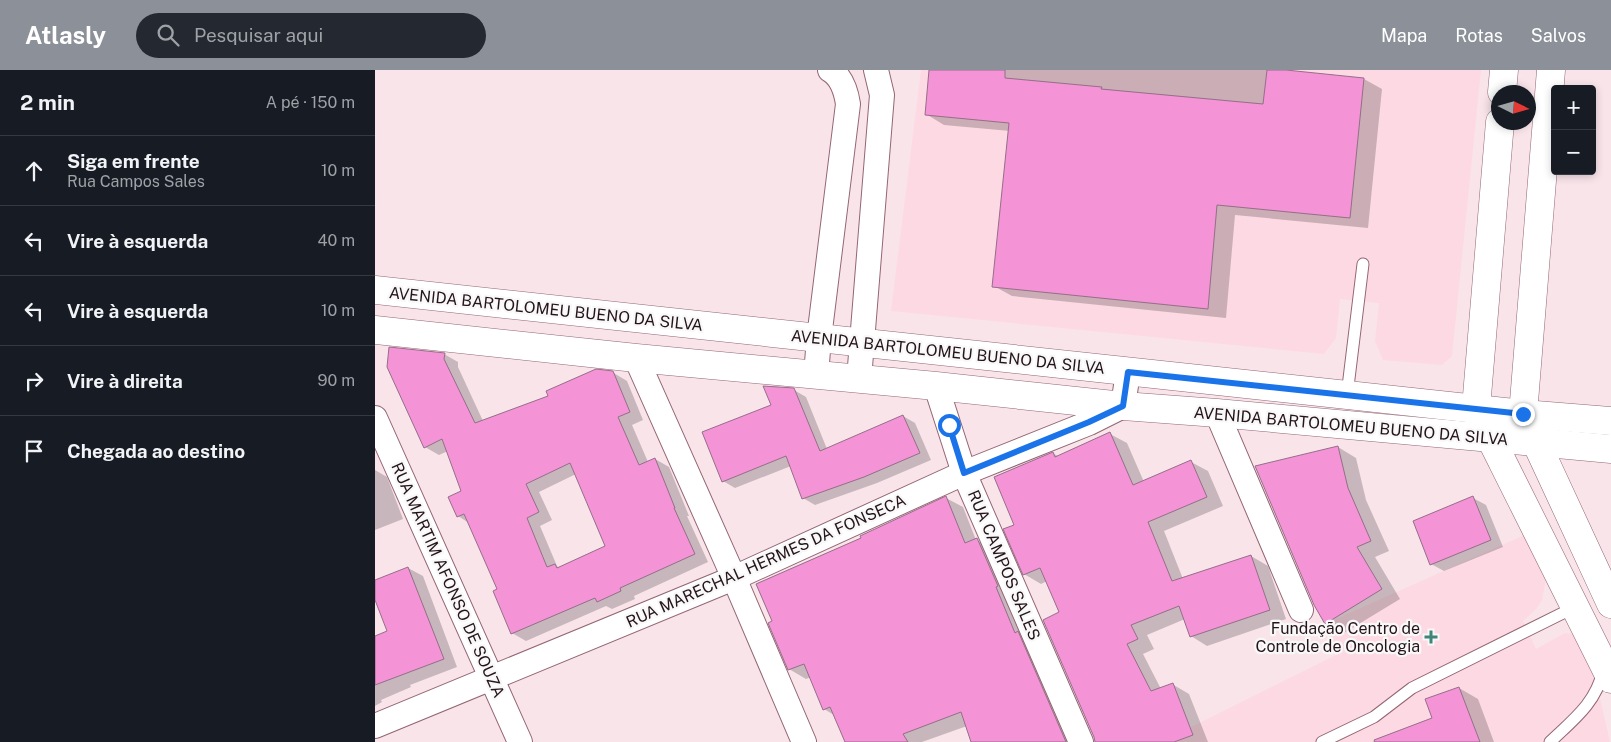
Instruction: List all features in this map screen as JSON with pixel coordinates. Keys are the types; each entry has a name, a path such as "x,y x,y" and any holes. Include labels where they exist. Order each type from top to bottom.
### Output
{"street":[{"path":"816,375 848,104 846,90 836,73 830,70"},
{"path":"859,379 882,94 876,70"},
{"path":"1503,85 1504,70"},
{"path":"1551,70 1523,414 1611,604"},
{"path":"1499,130 1476,408 1607,672"},
{"name":"AVENIDA BARTOLOMEU BUENO DA SILVA","path":"375,290 1523,414 1611,421"},
{"name":"AVENIDA BARTOLOMEU BUENO DA SILVA","path":"375,330 1123,406 1611,449"},
{"path":"636,358 735,578 804,742"},
{"path":"1123,406 1128,372"},
{"name":"RUA CAMPOS SALES","path":"935,386 964,473 1081,742"},
{"name":"RUA MARECHAL HERMES DA FONSECA","path":"375,726 735,578 964,473 1089,422 1123,406"},
{"path":"1217,413 1301,610"},
{"name":"RUA MARTIM AFONSO DE SOUZA","path":"375,418 520,742"}],"lane":[{"path":"1347,395 1363,264"},
{"path":"1322,742 1374,717 1412,688 1575,607"},
{"path":"1551,742 1586,708 1607,672"}],"shaded area":[{"path":"921,70 1481,70 1452,356 1442,365 1383,360 1375,341 1379,303 1340,299 1336,338 1324,354 891,311"},
{"name":"Fundação Centro de Controle de Oncologia","path":"1529,533 1546,578 1542,600 1536,609 1523,621 1536,649 1565,633 1575,634 1590,664 1598,689 1610,742 1161,742 1338,654 1325,624"}],"building":[{"path":"929,70 1005,70 1005,78 1263,104 1267,70 1286,70 1364,78 1350,218 1217,205 1208,309 992,287 1009,123 925,115"},
{"path":"389,347 445,353 444,359 475,423 548,396 546,391 596,369 613,371 630,412 618,417 639,465 655,458 674,508 695,554 620,588 621,591 597,602 595,598 511,634 493,591 497,589 464,514 457,517 448,497 461,491 442,439 424,448 387,367","holes":["570,463 605,546 557,568 555,564 547,567 527,518 539,512 526,484"]},
{"path":"763,386 794,388 820,451 903,415 920,453 864,477 802,499 786,456 722,482 702,432 771,405"},
{"path":"1110,432 1133,485 1191,460 1207,497 1148,522 1172,581 1251,555 1270,610 1190,637 1179,606 1131,625 1138,639 1127,644 1151,691 1173,683 1193,735 1174,742 1095,742 1043,620 1059,612 1040,568 1023,575 1003,529 1014,525 994,477 1053,452 1055,457"},
{"path":"1338,446 1348,488 1371,541 1357,547 1382,589 1325,624 1314,605 1255,466"},
{"path":"946,496 965,543 977,538 998,586 996,587 1015,633 1018,631 1066,742 971,742 961,712 903,734 908,742 845,742 830,707 823,710 804,664 788,670 768,623 772,621 756,584 861,538 860,536"},
{"path":"1473,496 1491,540 1430,565 1413,521"},
{"path":"408,567 444,659 375,685 375,636 387,631 375,600 375,580"},
{"path":"1459,687 1480,742 1375,742 1374,740 1432,718 1425,699"}],"place":[{"name":"Fundação Centro de Controle de Oncologia","path":"1431,637"}],"route":[{"path":"949,425 964,473 1089,422 1123,406 1128,372 1523,414"}]}
